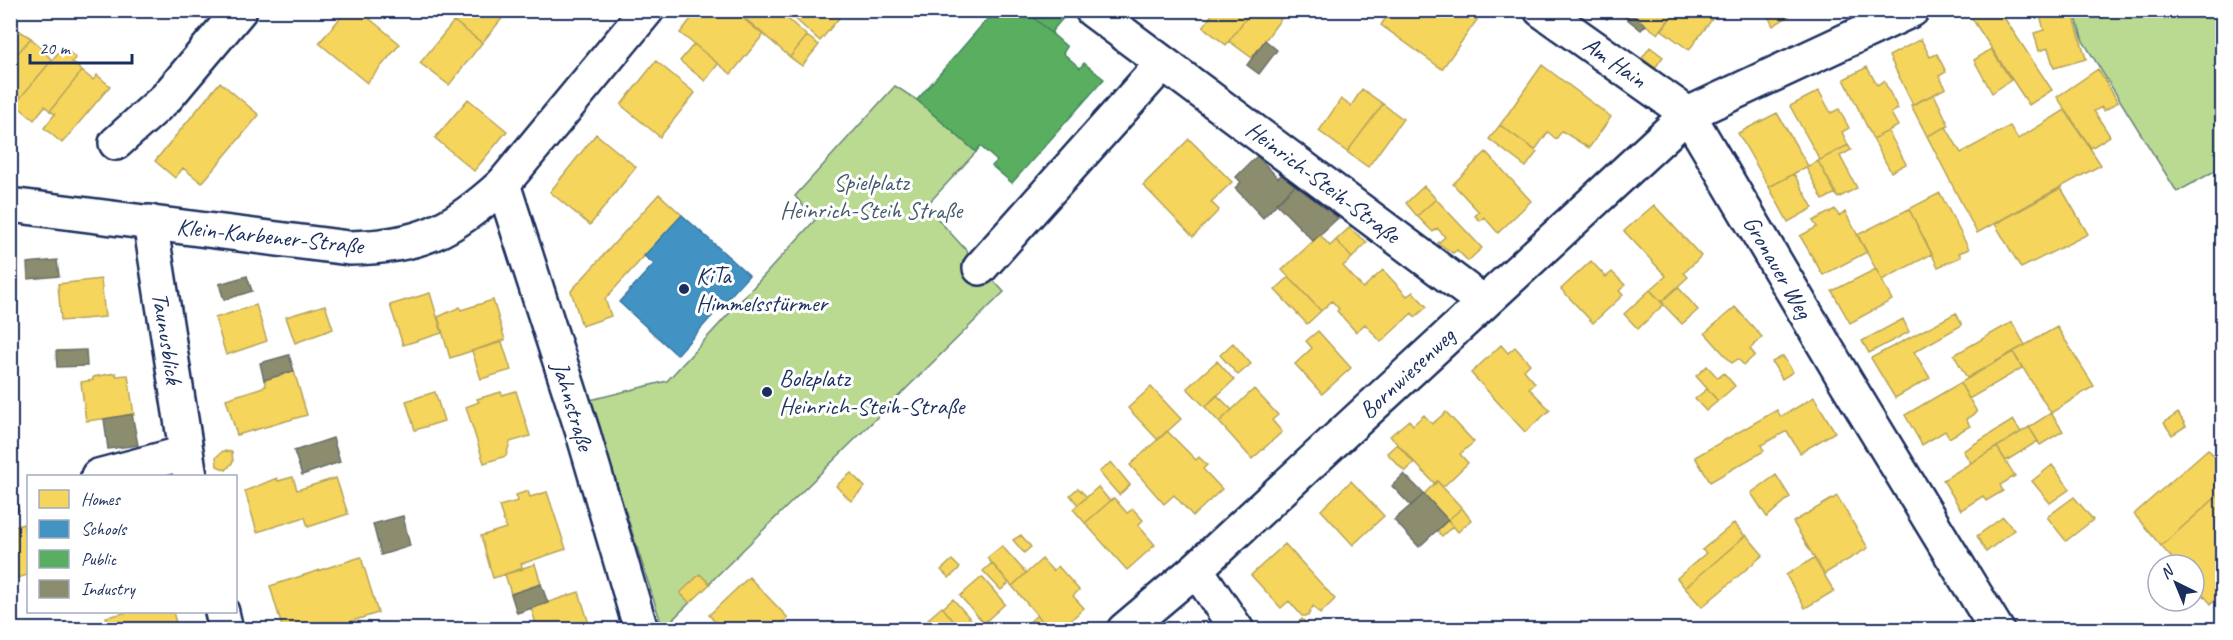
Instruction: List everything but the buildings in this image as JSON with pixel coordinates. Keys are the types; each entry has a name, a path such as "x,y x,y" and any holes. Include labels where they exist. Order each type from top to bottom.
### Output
{"street":[{"path":"116,142 166,98 240,10"},
{"name":"Klein-Karbener-Straße","path":"10,205 349,248 386,248 412,242 455,223 476,209 503,184 647,10"},
{"name":"Heinrich-Steih-Straße","path":"1092,10 1483,302"},
{"name":"Am Hain","path":"1541,10 1688,114"},
{"path":"1688,114 1911,10"},
{"path":"980,267 1163,63"},
{"name":"Bornwiesenweg","path":"1124,630 1196,568 1688,114"},
{"name":"Gronauer Weg","path":"1688,114 1845,380 1997,630"},
{"name":"Jahnstraße","path":"503,184 583,433 641,630"},
{"name":"Taunusblick","path":"113,475 187,465 150,222"},
{"path":"1196,568 1237,630"},
{"path":"222,613 226,630"}],"green space":[{"path":"2074,11 2222,11 2222,167 2177,192 2083,41"},
{"name":"Spielplatz Heinrich-Steih Straße","path":"895,86 917,100 976,152 926,206 1004,292 663,629 590,400 667,381 815,220 795,196"}],"place":[{"name":"KiTa Himmelsstürmer","path":"684,289"},
{"name":"Bolzplatz Heinrich-Steih-Straße","path":"767,392"}]}
